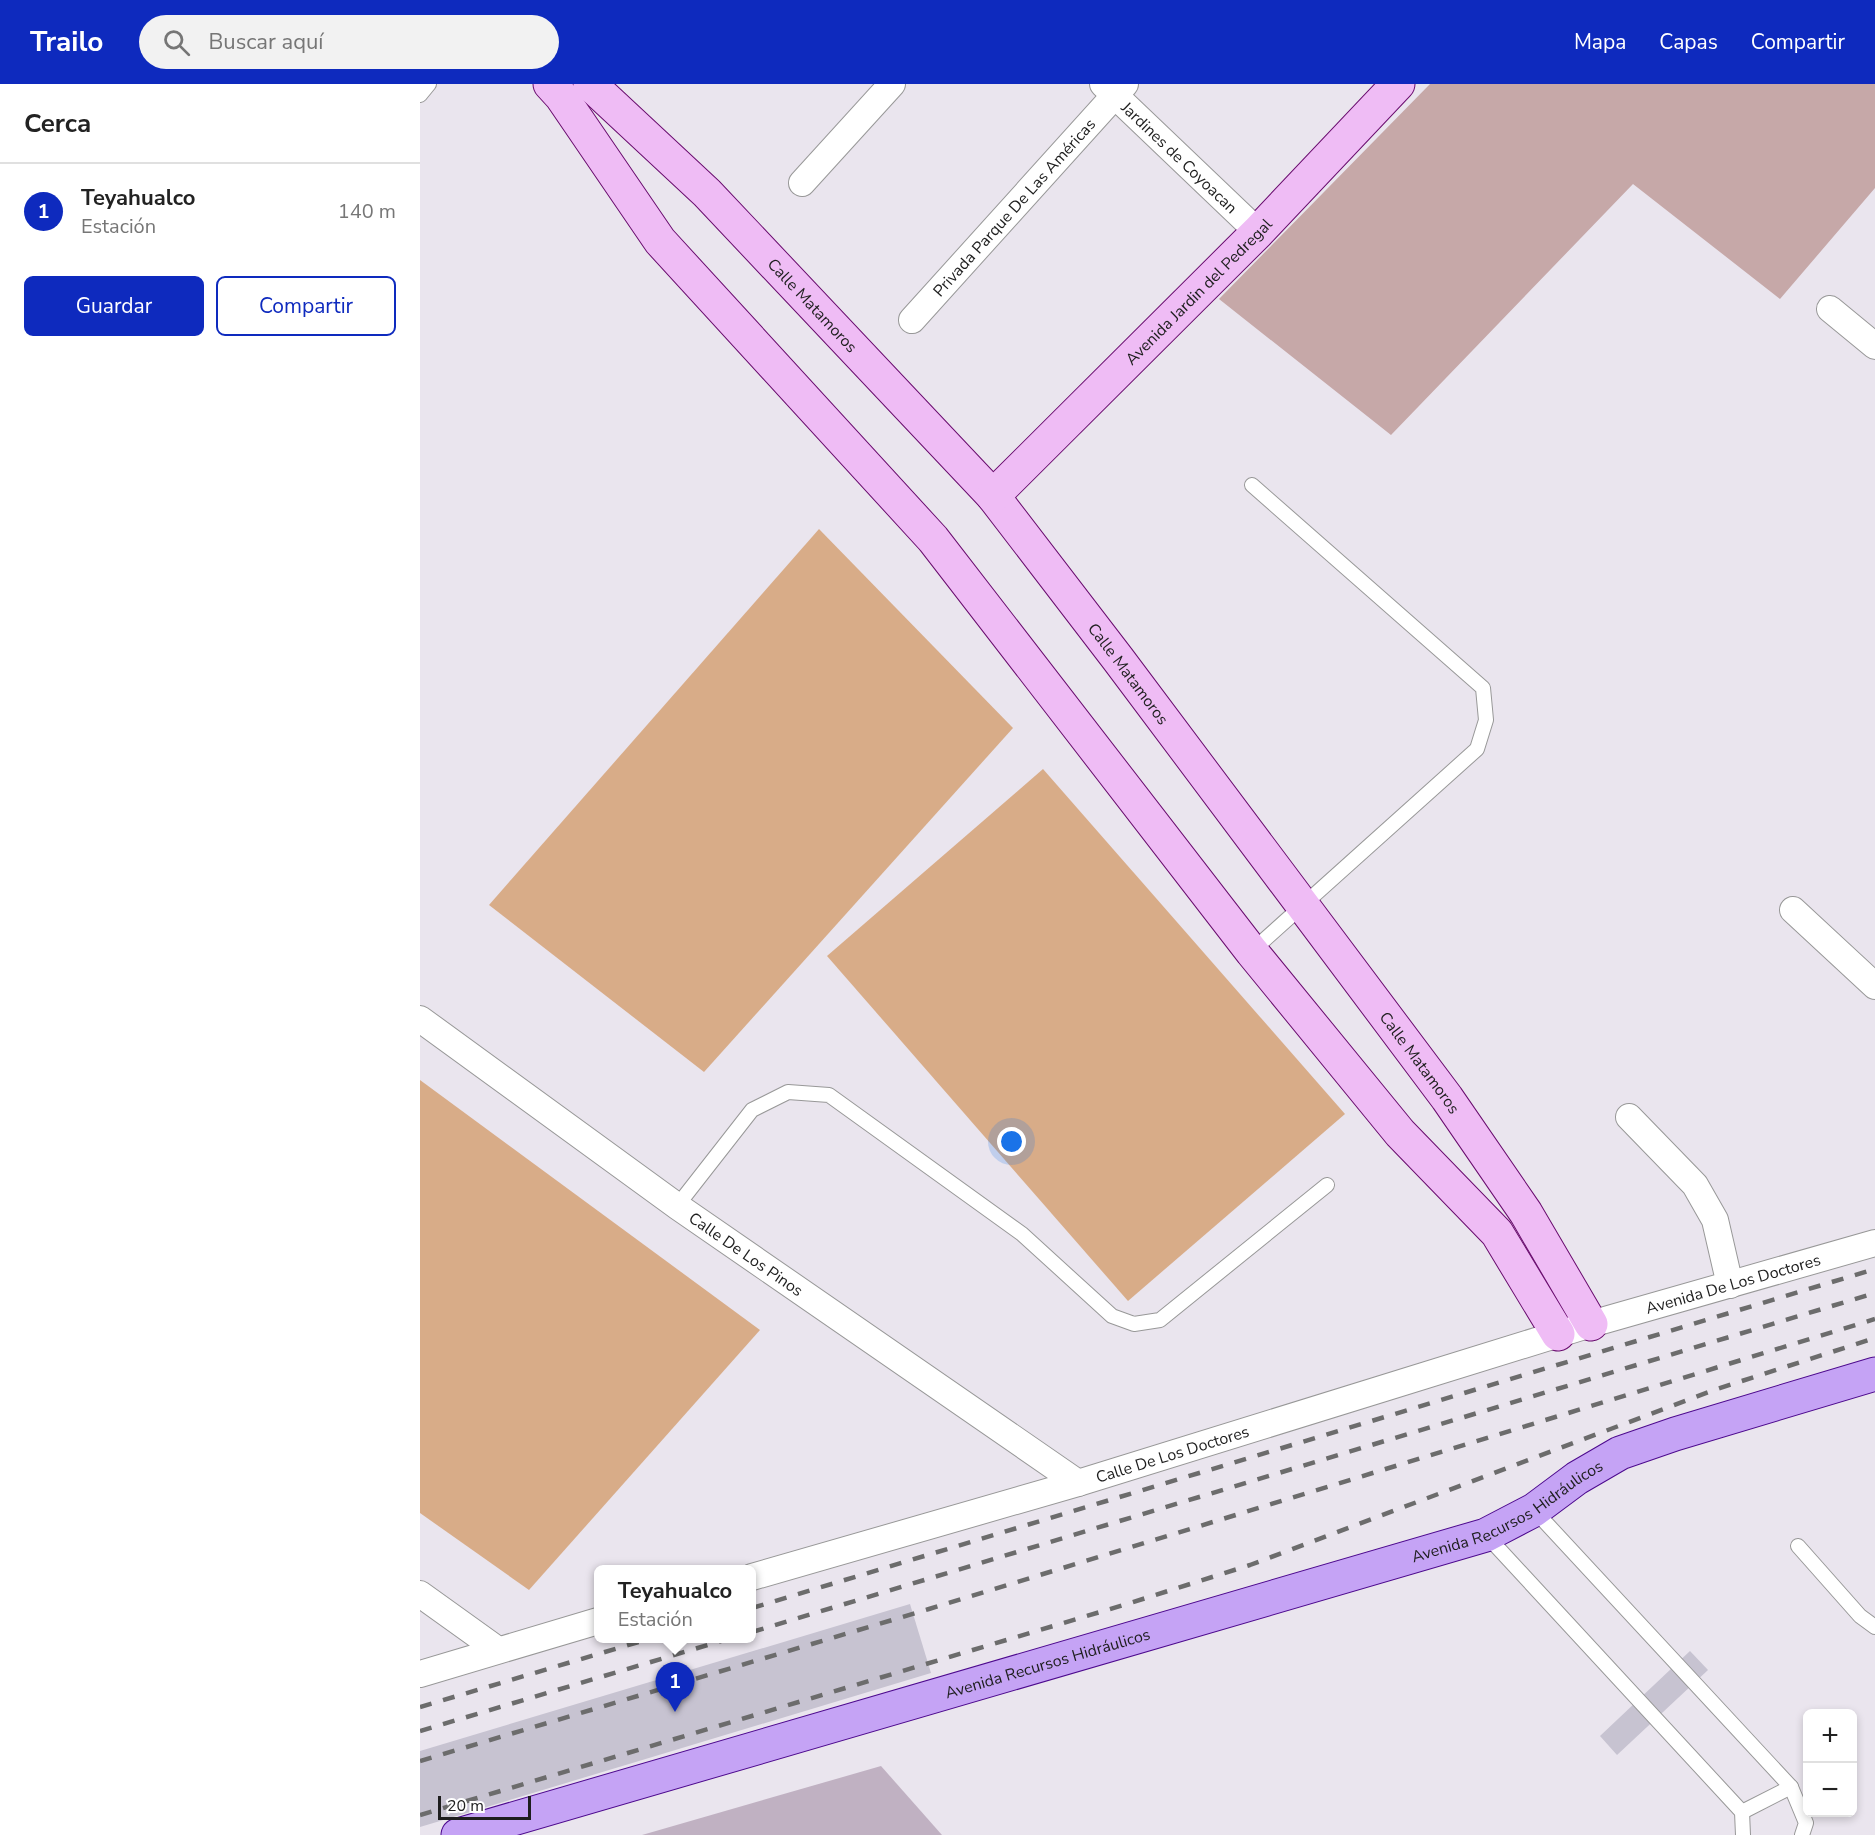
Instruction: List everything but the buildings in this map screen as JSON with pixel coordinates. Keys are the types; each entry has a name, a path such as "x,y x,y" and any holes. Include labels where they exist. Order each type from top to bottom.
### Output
{"main road":[{"name":"Avenida Recursos Hidráulicos","path":"458,1835 1486,1535 1534,1510 1577,1478 1620,1453 1675,1434 1875,1374"}],"street":[{"path":"550,84 561,96 660,241 933,539 1252,952 1400,1133 1497,1233 1558,1334"},
{"name":"Calle Matamoros","path":"590,84 707,193 993,496 1304,905 1447,1098 1526,1213 1591,1324"},
{"path":"802,183 892,84"},
{"name":"Avenida Jardin del Pedregal","path":"993,496 1258,232 1398,84"},
{"name":"Jardines de Coyoacan","path":"1114,88 1258,232"},
{"name":"Privada Parque De Las Américas","path":"912,320 1114,88"},
{"path":"1830,309 1875,346"},
{"path":"1793,910 1875,986"},
{"name":"Calle De Los Pinos","path":"420,1019 677,1206 1078,1483"},
{"path":"1629,1117 1695,1185 1715,1220 1730,1285"},
{"name":"Avenida De Los Doctores","path":"1591,1324 1875,1243"},
{"name":"Calle De Los Doctores","path":"756,1576 1078,1483 1591,1324"},
{"path":"420,1594 498,1650"},
{"path":"420,1674 594,1622"}],"lane":[{"path":"420,95 429,84"},
{"path":"1252,485 1483,688 1486,720 1477,749 1252,952"},
{"path":"677,1206 752,1110 788,1092 829,1095 1022,1234 1112,1316 1134,1323 1160,1320 1327,1185"},
{"path":"1534,1510 1791,1787 1806,1822 1802,1835"},
{"path":"1486,1535 1742,1812 1743,1835"},
{"path":"1798,1546 1860,1616 1875,1627"},
{"path":"1742,1812 1791,1787"}],"shaded area":[{"path":"1430,84 1875,84 1875,188 1780,299 1633,184 1391,435 1219,299"},
{"path":"819,529 1013,728 704,1072 489,905"},
{"path":"1043,769 1345,1114 1128,1301 827,956"},
{"path":"420,1080 760,1330 529,1590 420,1513"},
{"path":"881,1766 942,1835 642,1835"}],"railway":[{"path":"756,1607 1875,1269"},
{"path":"756,1631 1875,1293"},
{"path":"420,1761 929,1609 1875,1319"},
{"path":"420,1815 1127,1604 1250,1565 1714,1390 1875,1338"},
{"path":"420,1707 635,1643"},
{"path":"420,1731 714,1643"}],"place":[{"name":"Teyahualco","path":"675,1712"}]}
